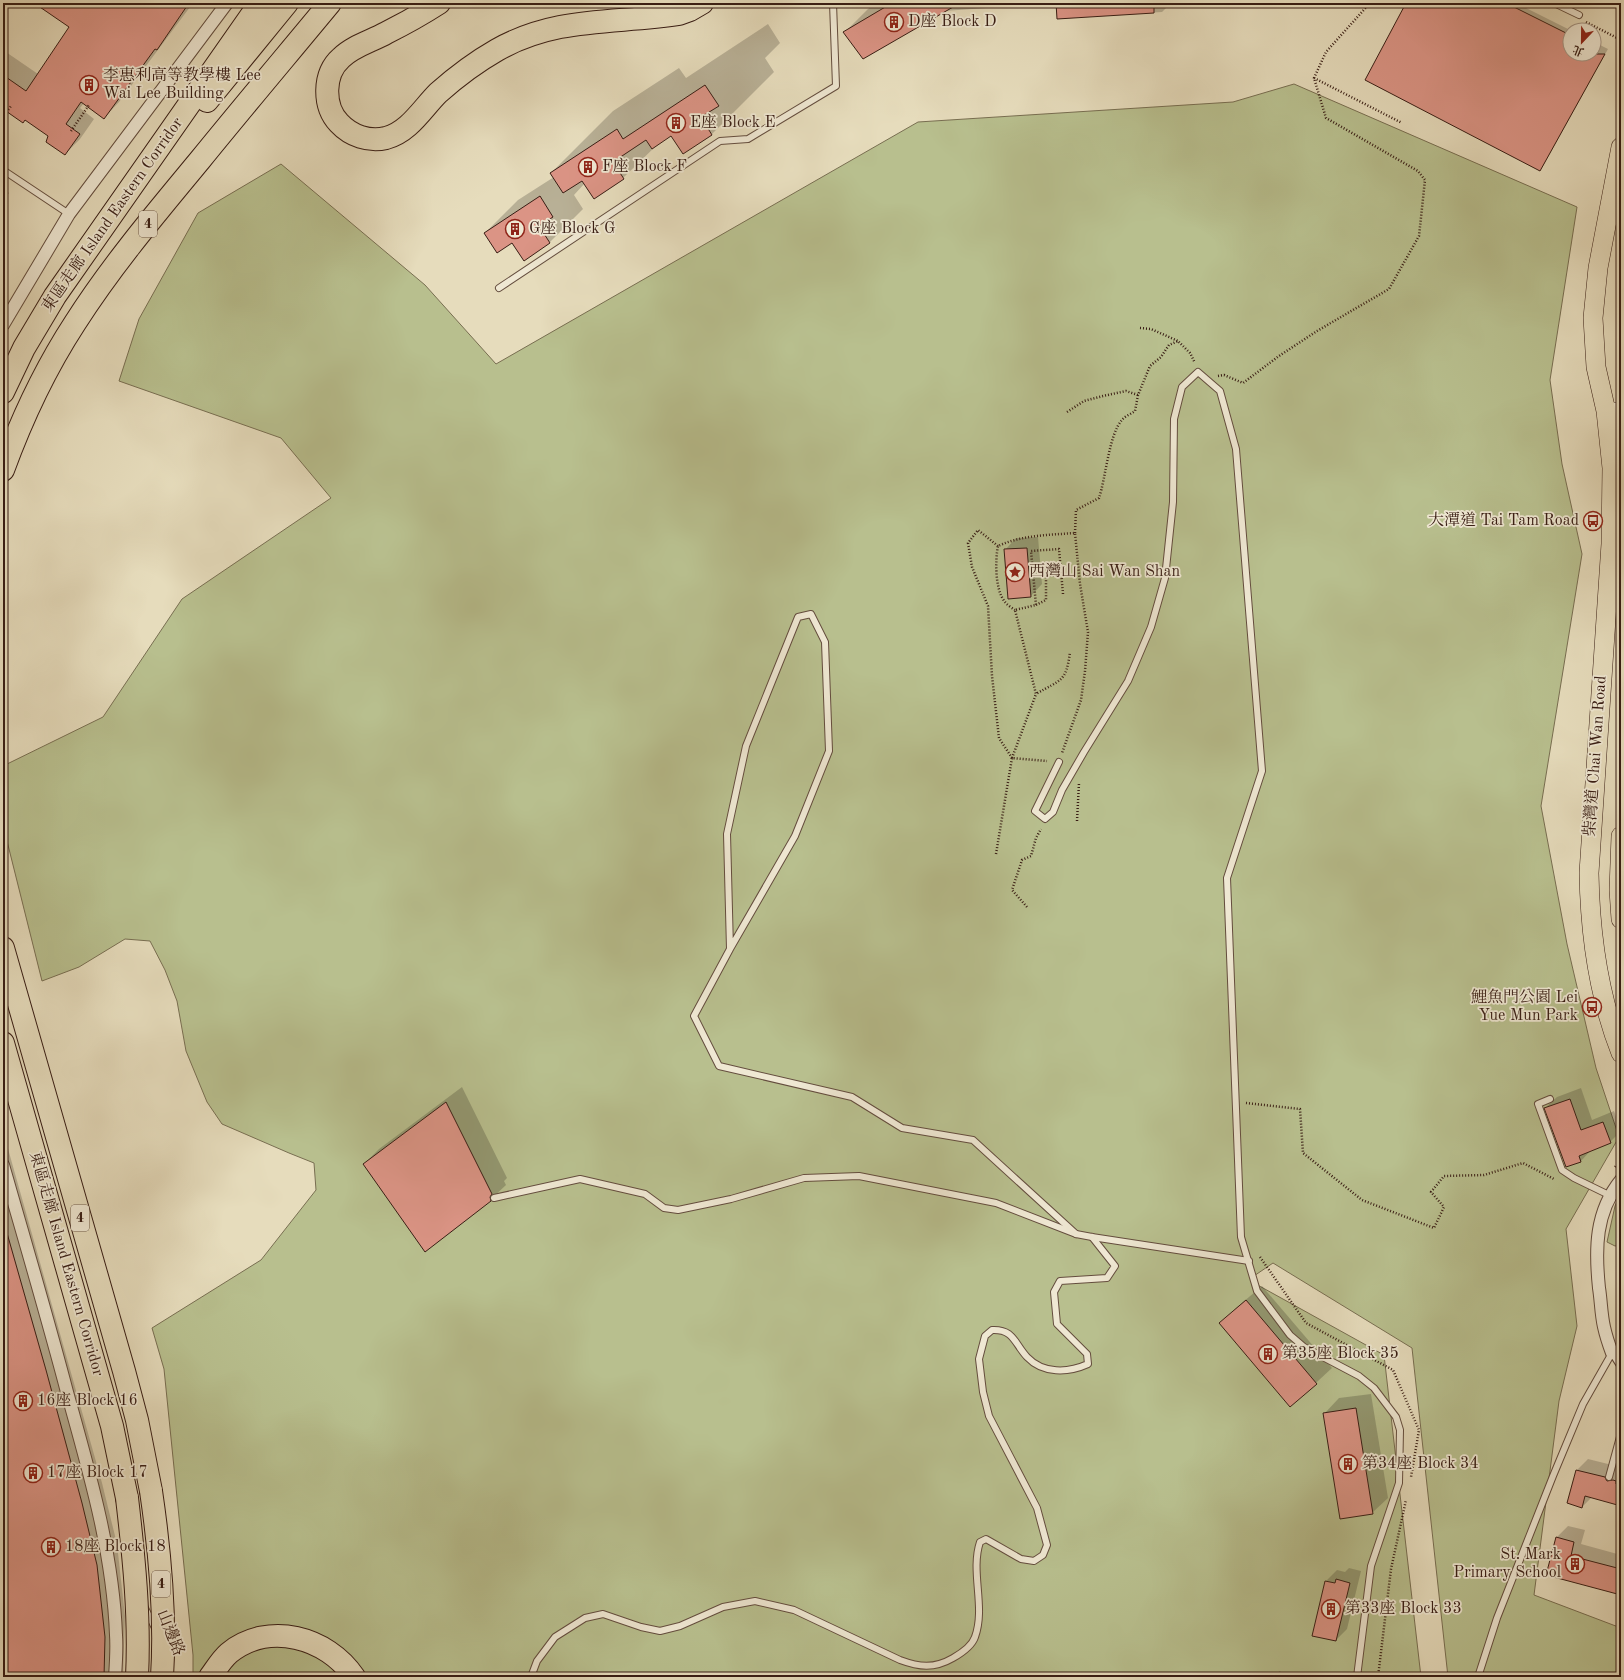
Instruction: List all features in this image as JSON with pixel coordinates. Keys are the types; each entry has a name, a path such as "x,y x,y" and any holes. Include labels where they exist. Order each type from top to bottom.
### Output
{"highway":[{"name":"東區走廊 Island Eastern Corridor","path":"3,392 24,348 55,296 124,200 260,3"},
{"path":"124,200 204,106 287,3"},
{"name":"東區走廊 Island Eastern Corridor","path":"3,470 24,416 38,387 75,323 97,291 170,197 330,3"},
{"path":"439,3 399,26 348,52 336,62 327,88 328,99 335,118 348,131 358,136 376,139 398,133 412,122 438,93 471,67 498,50 538,32 573,24 679,14 702,3"},
{"name":"東區走廊 Island Eastern Corridor","path":"3,948 124,1370 138,1427 151,1491 160,1568 165,1670"},
{"name":"東區走廊 Island Eastern Corridor","path":"3,1043 112,1426 127,1498 135,1574 138,1622 137,1677"},
{"path":"210,1677 228,1654 244,1644 258,1639 283,1636 307,1640 318,1644 332,1654 354,1677"}],"main road":[{"name":"柴灣道 Chai Wan Road","path":"1621,147 1594,296 1594,340 1596,366 1613,411 1612,538 1589,873 1591,925 1595,955 1604,1001 1621,1053"},
{"name":"柴灣道 Chai Wan Road","path":"1621,836 1619,890 1621,919"}],"street":[{"path":"3,325 69,214 227,3"},
{"path":"3,1165 98,1505 108,1558 114,1603 116,1636 115,1677"},
{"path":"1612,1353 1603,1326 1596,1257 1598,1229 1611,1196 1621,1180"}],"lane":[{"path":"499,288 720,141 748,139 836,86 833,3"},
{"path":"1556,3 1579,15"},
{"path":"3,170 69,214"},
{"path":"1059,762 1035,811 1045,819 1053,812 1062,790 1128,681 1151,627 1165,578 1174,502 1174,419 1182,387 1198,372 1220,391 1236,449 1262,771 1227,878 1241,1237 1257,1291 1290,1335 1304,1347 1359,1376 1374,1388 1396,1417 1400,1430 1399,1483 1371,1566 1357,1677"},
{"path":"730,949 727,834 746,746 798,617 811,614 825,642 829,751 795,836 730,949 694,1016 719,1066 852,1097 902,1128 973,1140 1076,1234"},
{"path":"1550,1099 1538,1104 1562,1170 1574,1178 1611,1196"},
{"path":"494,1198 580,1179 645,1194 664,1208 678,1210 731,1199 804,1178 859,1176 996,1203 1076,1234 1249,1260"},
{"path":"531,1677 537,1661 555,1637 585,1618 603,1614 641,1627 660,1631 680,1626 723,1607 755,1601 794,1610 900,1660 916,1666 942,1664 961,1653 975,1638 978,1623 979,1602 977,1551 980,1542 986,1539 1021,1559 1034,1561 1043,1555 1047,1545 1037,1508 989,1416 983,1392 979,1359 985,1336 992,1330 999,1330 1009,1333 1027,1357 1040,1366 1059,1371 1075,1370 1088,1364 1087,1354 1057,1324 1054,1292 1060,1281 1108,1278 1115,1266 1092,1237"},
{"path":"1478,1677 1497,1618 1583,1404 1612,1353 1621,1367"},
{"path":"1609,1477 1621,1433"},
{"name":"山邊路","path":"130,1588 145,1608 161,1640 165,1670"}],"path":[{"path":"1204,378 1224,375 1243,383 1279,356 1317,331 1388,289 1419,236 1425,180 1418,171 1326,118 1314,78 1326,52 1370,3"},
{"path":"1579,15 1579,19 1621,40"},
{"path":"1314,78 1402,123"},
{"path":"71,131 89,105"},
{"path":"3,117 11,106"},
{"path":"1140,328 1151,329 1178,341 1190,353 1198,372"},
{"path":"1012,758 1059,762 1081,700 1088,632 1080,584 1075,533 1076,510 1099,498 1104,484 1113,434 1122,420 1135,411 1138,395 1150,366 1161,357 1169,345 1178,341"},
{"path":"1067,412 1084,401 1103,396 1126,391 1138,395"},
{"path":"998,546 978,530 968,543 972,567 988,606 993,683 999,738 1012,758"},
{"path":"998,546 1030,537 1075,533"},
{"path":"996,854 1012,758 1036,694 1015,610 1005,603 999,592 996,558 998,546"},
{"path":"1036,605 1031,551 1059,549 1064,594"},
{"path":"1015,610 1036,605 1046,600 1046,576 1061,575"},
{"path":"1036,694 1062,679 1068,666 1070,652"},
{"path":"1077,821 1079,777 1084,752"},
{"path":"1027,907 1012,890 1022,860 1031,856 1036,838 1045,819"},
{"path":"1236,1102 1300,1109 1303,1153 1362,1200 1434,1228 1444,1207 1431,1192 1444,1176 1484,1175 1523,1163 1555,1180"},
{"path":"1258,1255 1306,1323 1393,1370 1419,1430 1411,1479"},
{"path":"1378,1677 1392,1569 1408,1494"}],"green space":[{"path":"1294,84 1577,207 1550,380 1562,464 1582,554 1541,806 1567,944 1596,1068 1619,1137 1566,1229 1577,1326 1559,1401 1534,1595 1621,1628 1621,1677 1448,1677 1412,1348 1273,1263 1251,1278 1254,1283 1384,1355 1421,1677 193,1677 193,1655 164,1369 152,1328 261,1260 316,1190 314,1163 222,1124 207,1102 186,1051 177,1001 165,970 150,941 125,939 79,967 42,981 3,825 3,766 103,717 182,599 331,498 281,438 119,381 139,319 198,213 281,164 425,285 496,364 918,122 1233,102"},
{"path":"1621,1193 1621,1245 1615,1246 1607,1242 1615,1206"}],"building":[{"path":"34,3 189,3 157,50 155,49 104,119 81,102 66,124 80,134 65,155 46,142 48,136 25,120 23,123 3,109 3,75 26,91 69,27"},
{"name":"D座 Block D","path":"892,3 960,3 863,59 843,32"},
{"path":"1056,3 1154,3 1154,13 1057,19"},
{"path":"1406,3 1506,3 1562,31 1562,62 1601,62 1540,171 1365,80"},
{"path":"705,85 719,106 701,117 712,135 683,154 671,136 652,149 646,140 613,162 624,179 594,199 582,181 563,193 550,173 617,129 623,139"},
{"name":"G座 Block G","path":"540,196 553,217 539,226 550,243 524,261 512,243 497,253 484,233"},
{"path":"1027,548 1031,597 1008,599 1004,549"},
{"path":"1570,1099 1581,1130 1603,1122 1611,1143 1579,1156 1581,1162 1566,1167 1544,1108"},
{"path":"446,1102 492,1194 490,1197 491,1201 425,1252 363,1164"},
{"path":"3,1233 7,1233 46,1370 97,1565 105,1637 104,1677 3,1677"},
{"name":"第35座 Block 35","path":"1246,1300 1317,1384 1290,1407 1219,1323"},
{"name":"第34座 Block 34","path":"1356,1408 1373,1514 1340,1519 1323,1413"},
{"name":"St. Mark Primary School","path":"1576,1470 1605,1477 1607,1481 1613,1480 1616,1481 1616,1484 1621,1485 1621,1506 1585,1496 1582,1508 1567,1503"},
{"name":"St. Mark Primary School","path":"1556,1537 1574,1542 1571,1556 1621,1569 1621,1595 1546,1575"},
{"name":"第33座 Block 33","path":"1336,1579 1350,1583 1336,1641 1312,1636 1325,1581 1335,1583"}],"place":[{"name":"D座 Block D","path":"894,22"},
{"name":"李惠利高等教學樓 Lee Wai Lee Building","path":"89,85"},
{"name":"E座 Block E","path":"676,123"},
{"name":"F座 Block F","path":"588,167"},
{"name":"G座 Block G","path":"515,229"},
{"name":"大潭道 Tai Tam Road","path":"1593,521"},
{"name":"西灣山 Sai Wan Shan","path":"1015,572"},
{"name":"鯉魚門公園 Lei Yue Mun Park","path":"1592,1007"},
{"name":"第35座 Block 35","path":"1268,1354"},
{"name":"16座 Block 16","path":"23,1401"},
{"name":"第34座 Block 34","path":"1348,1464"},
{"name":"17座 Block 17","path":"33,1473"},
{"name":"18座 Block 18","path":"51,1547"},
{"name":"St. Mark Primary School","path":"1575,1564"},
{"name":"第33座 Block 33","path":"1331,1609"}]}
